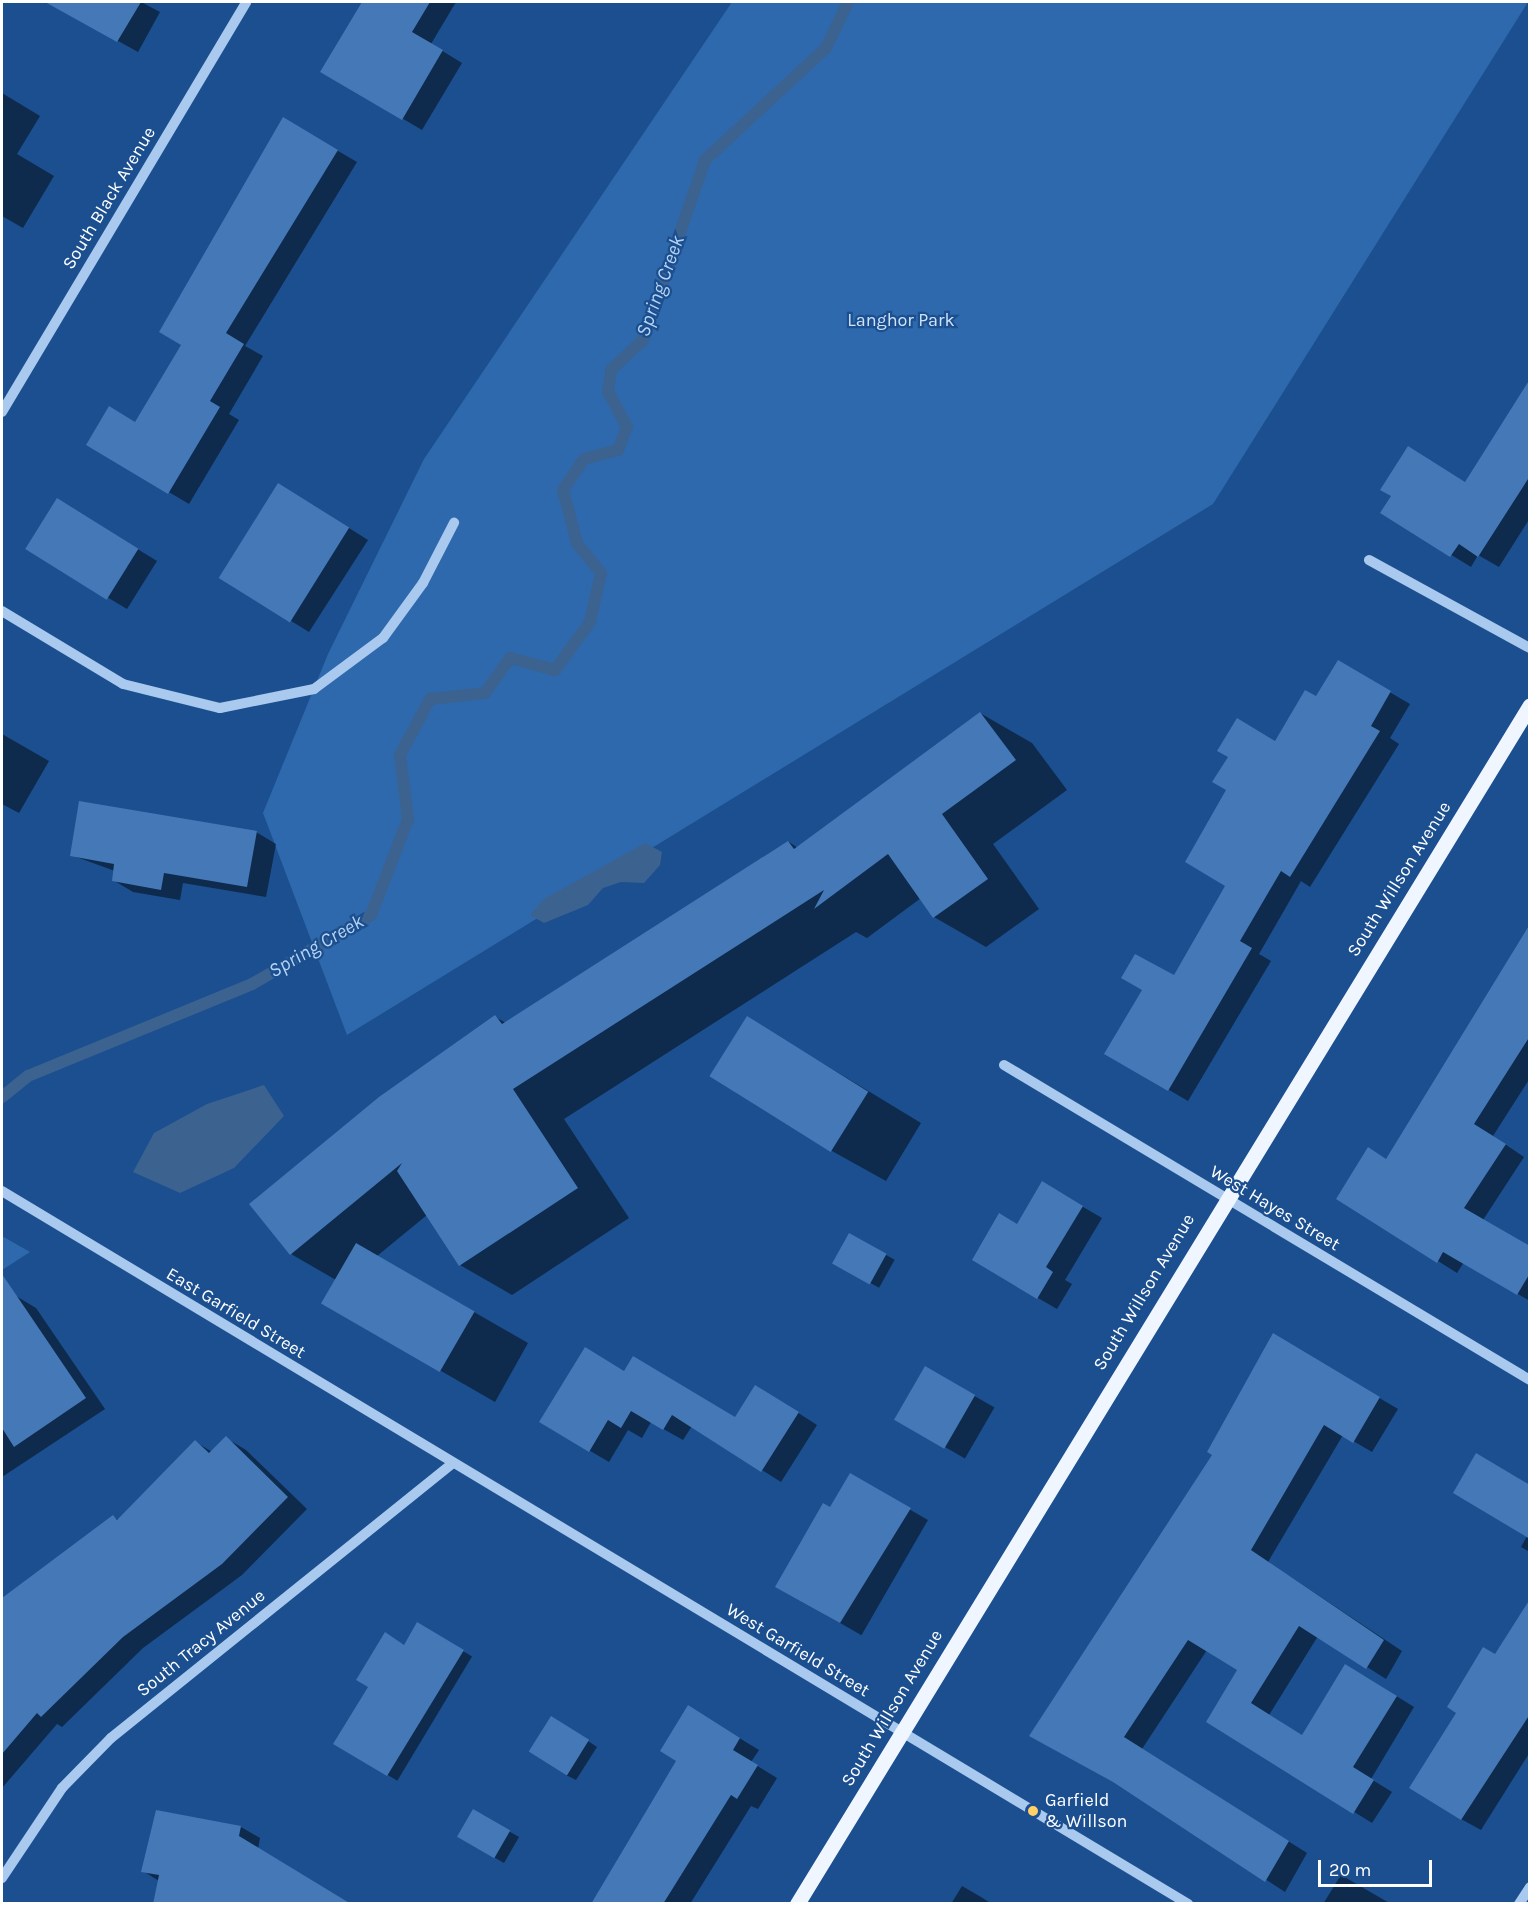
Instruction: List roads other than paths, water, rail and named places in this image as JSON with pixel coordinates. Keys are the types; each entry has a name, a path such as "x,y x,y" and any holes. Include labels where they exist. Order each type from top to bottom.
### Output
{"main road":[{"name":"South Willson Avenue","path":"797,1904 1225,1197 1530,705"}],"street":[{"name":"South Black Avenue","path":"2,412 246,2"},
{"path":"2,611 123,684 220,708 314,689 383,638 423,583 454,523"},
{"path":"1369,560 1530,648"},
{"name":"West Hayes Street","path":"1004,1065 1530,1380"},
{"name":"East Garfield Street","path":"2,1191 453,1462"},
{"name":"West Garfield Street","path":"453,1462 1188,1904"},
{"name":"South Tracy Avenue","path":"2,1878 62,1788 111,1738 453,1462"},
{"path":"1519,1904 1530,1887"}],"waterway":[{"name":"Spring Creek","path":"2,1097 28,1076 252,984 371,915 408,819 400,755 430,699 485,693 510,658 555,670 590,622 601,573 577,543 563,490 584,459 618,450 627,427 608,392 611,370 643,340 705,160 826,48 848,2"}],"place":[{"name":"Garfield & Willson","path":"1033,1811"}],"park label":[{"name":"Langhor Park","path":"901,320"}]}
